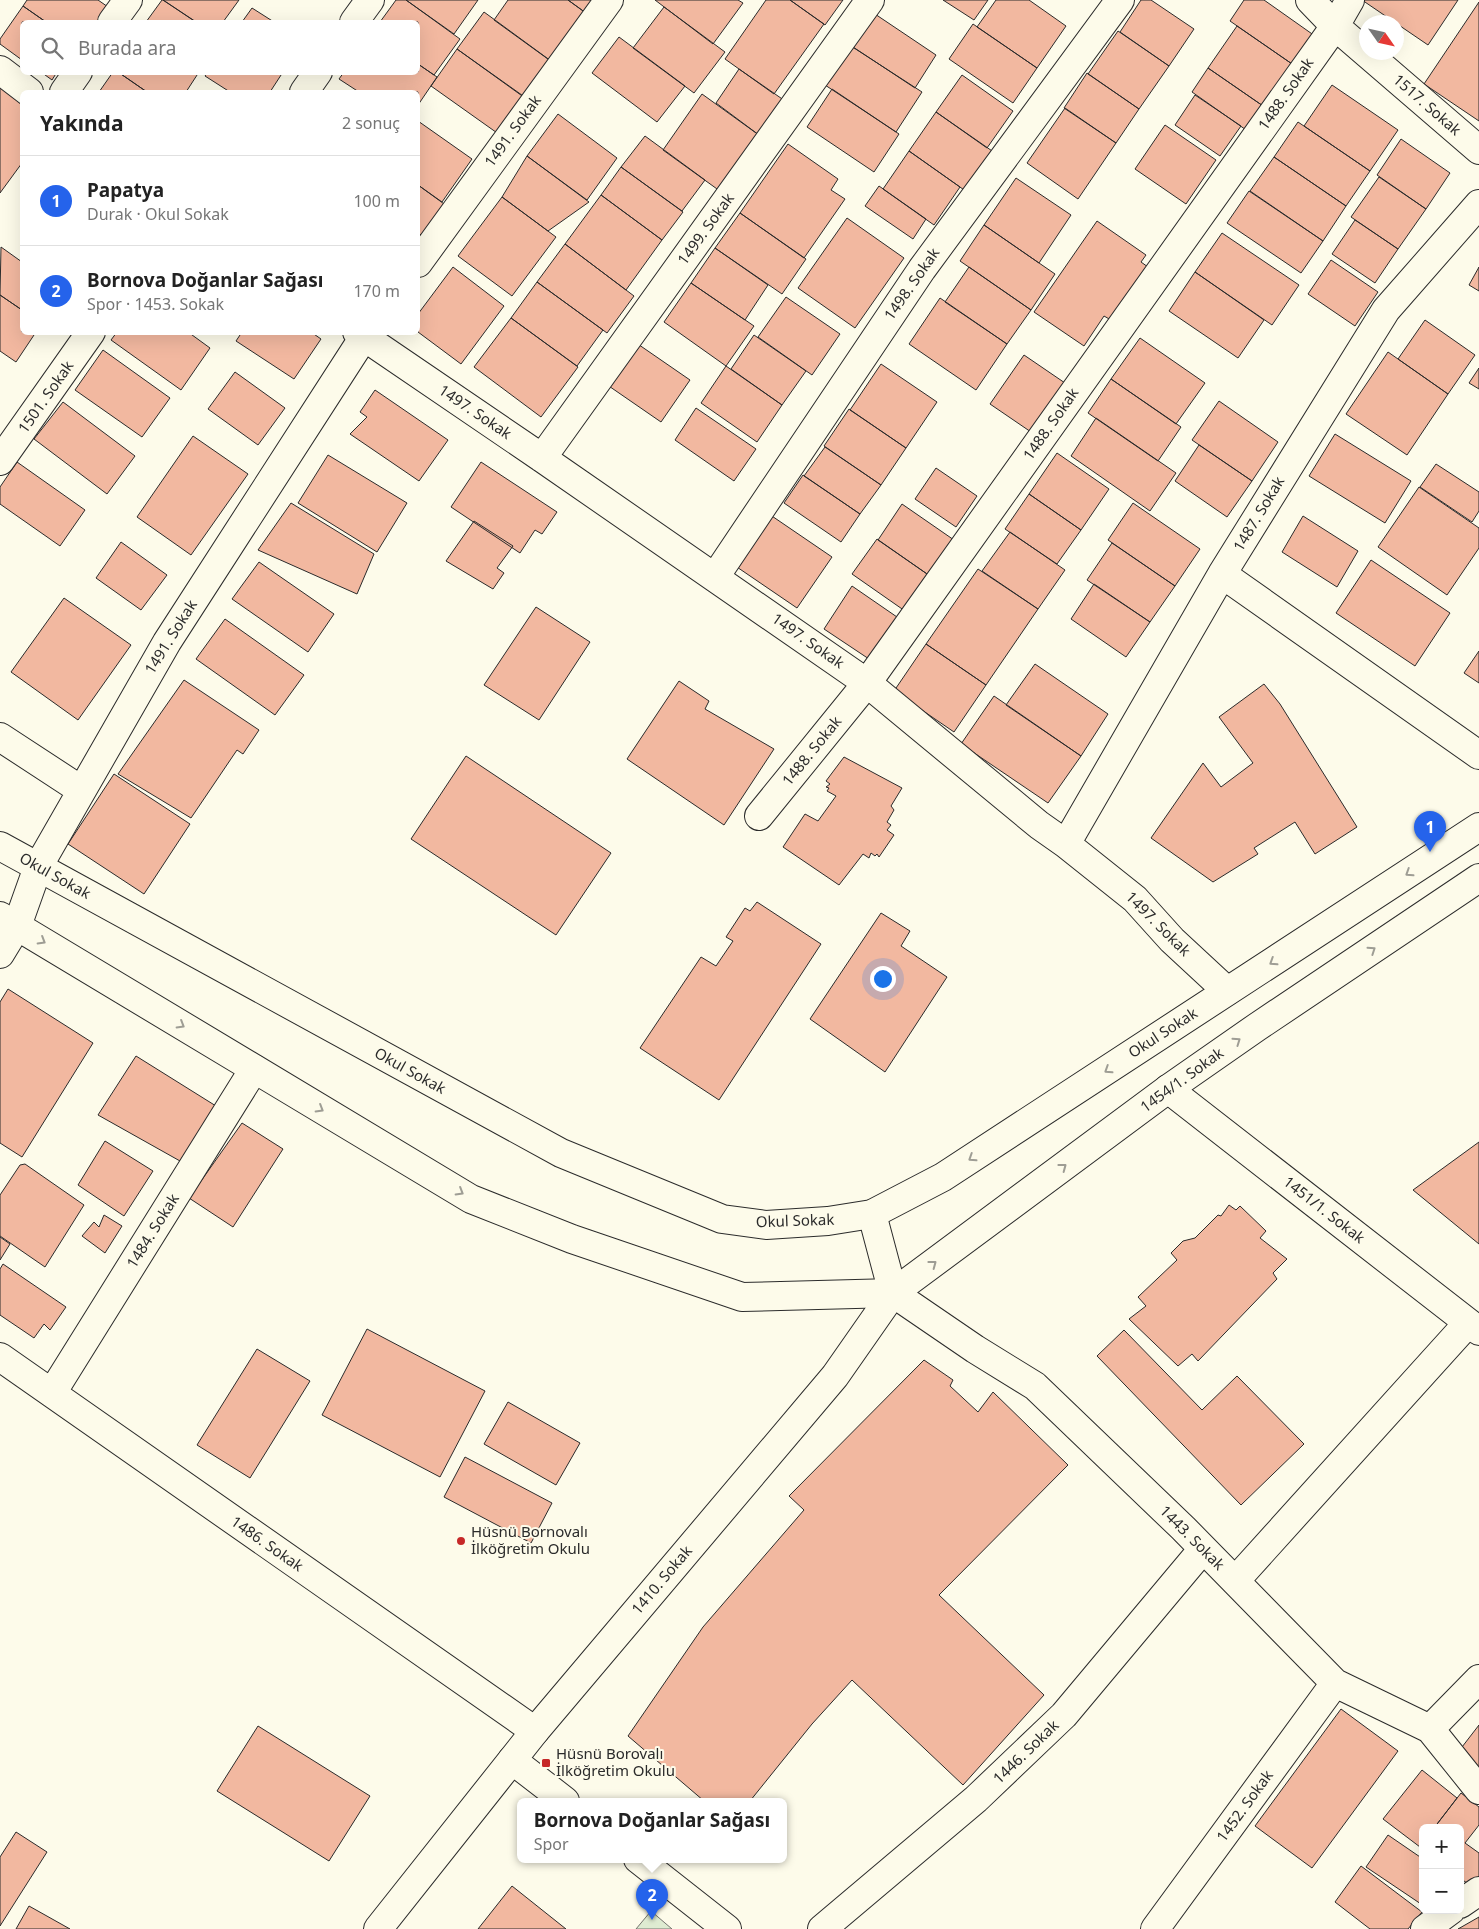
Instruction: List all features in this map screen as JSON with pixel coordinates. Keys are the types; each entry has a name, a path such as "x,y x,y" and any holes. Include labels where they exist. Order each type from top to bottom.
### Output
{"street":[{"path":"113,20 128,0"},
{"path":"355,20 370,0"},
{"name":"1491. Sokak","path":"420,260 609,0"},
{"name":"1499. Sokak","path":"542,458 870,0"},
{"name":"1498. Sokak","path":"715,576 922,269 1120,0"},
{"name":"1517. Sokak","path":"1310,0 1335,26 1479,150"},
{"name":"1488. Sokak","path":"759,816 867,683 1335,26 1350,0"},
{"path":"0,70 26,90"},
{"path":"65,90 76,75"},
{"path":"305,90 316,75"},
{"name":"1487. Sokak","path":"1066,844 1222,574 1386,310 1479,204"},
{"name":"1501. Sokak","path":"0,461 89,335"},
{"name":"1491. Sokak","path":"0,954 8,921 80,790 167,642 361,335"},
{"name":"1497. Sokak","path":"363,335 715,576 867,683 1039,825 1135,898 1172,940 1227,992"},
{"path":"1222,574 1479,755"},
{"path":"0,737 80,790"},
{"name":"Okul Sokak","path":"0,846 561,1153 722,1219 766,1225 828,1221 872,1214 942,1177 1479,827"},
{"name":"1454/1. Sokak","path":"894,1293 1168,1089 1256,1027 1479,878"},
{"path":"8,921 471,1199 572,1239 742,1297 894,1293 872,1214"},
{"name":"1484. Sokak","path":"52,1393 254,1069"},
{"name":"1451/1. Sokak","path":"1168,1089 1474,1327"},
{"name":"1443. Sokak","path":"894,1293 975,1349 1035,1386 1203,1549 1335,1683 1430,1729 1479,1790"},
{"name":"1410. Sokak","path":"378,1929 535,1730 835,1376 894,1293"},
{"path":"1235,1581 1474,1327"},
{"name":"1486. Sokak","path":"0,1357 535,1730"},
{"name":"1446. Sokak","path":"822,1929 976,1800 1064,1715 1203,1549"},
{"path":"1430,1729 1479,1679"},
{"name":"1452. Sokak","path":"1155,1929 1335,1683"},
{"path":"512,1760 561,1798"},
{"path":"643,1863 727,1929"},
{"path":"1464,1901 1479,1892"},
{"path":"1426,1929 1447,1914"}],"green space":[{"path":"651,1911 672,1929 636,1929"}],"building":[{"path":"27,0 98,0 111,9 103,20 43,20 23,6"},
{"path":"163,0 193,20 147,20"},
{"path":"163,0 239,0 224,20 193,20"},
{"path":"396,0 406,0 460,39 434,75 420,65 420,20 381,20"},
{"path":"406,0 478,0 454,34"},
{"path":"508,0 568,0 586,13 552,62 494,20"},
{"path":"568,0 602,0 590,16"},
{"path":"655,0 738,0 743,3 713,44"},
{"path":"766,0 790,0 824,24 774,94 725,59"},
{"path":"790,0 843,0 825,25"},
{"path":"943,0 988,0 974,20"},
{"path":"996,0 1029,0 1066,26 1037,68 977,27"},
{"path":"1141,0 1151,0 1194,29 1169,66 1120,32"},
{"path":"1244,0 1264,0 1315,36 1295,66 1230,21"},
{"path":"1362,0 1458,0 1428,45 1404,29 1404,15 1384,15"},
{"path":"1479,2 1479,121 1424,84"},
{"path":"23,6 43,20 20,20 20,59 0,44 0,39"},
{"path":"664,7 725,52 694,93 633,48"},
{"path":"252,8 271,20 243,20"},
{"path":"484,12 551,61 525,98 457,49"},
{"path":"872,12 936,55 915,88 850,45"},
{"path":"973,24 1037,68 1013,103 949,59"},
{"path":"1237,26 1295,66 1266,108 1208,68"},
{"path":"1118,31 1169,66 1139,109 1088,74"},
{"path":"619,37 685,86 657,122 592,73"},
{"path":"851,46 922,92 896,132 825,85"},
{"path":"457,49 526,98 500,135 431,86"},
{"path":"420,65 437,77 420,102 420,90 356,90 339,79 342,75 420,75"},
{"path":"1208,68 1266,108 1249,132 1192,92"},
{"path":"739,69 788,103 763,138 716,103"},
{"path":"1087,73 1139,109 1116,143 1064,108"},
{"path":"45,75 55,75 52,80"},
{"path":"111,75 122,75 144,90 100,90"},
{"path":"122,75 197,75 187,90 144,90"},
{"path":"281,75 271,90 227,90 205,76"},
{"path":"962,75 1013,111 987,148 936,112"},
{"path":"0,85 20,100 20,166 0,193"},
{"path":"1332,85 1398,130 1370,171 1304,126"},
{"path":"832,89 899,134 874,172 807,127"},
{"path":"702,94 763,138 724,194 663,150"},
{"path":"1195,95 1241,126 1220,156 1175,125"},
{"path":"1065,108 1116,143 1078,199 1027,163"},
{"path":"936,112 995,153 967,192 909,151"},
{"path":"558,114 617,158 587,200 527,156"},
{"path":"420,122 472,159 442,202 420,186"},
{"path":"1298,122 1370,171 1346,206 1274,157"},
{"path":"1165,125 1216,160 1186,204 1135,169"},
{"path":"645,136 705,180 682,211 621,167"},
{"path":"1401,139 1450,173 1426,209 1377,175"},
{"path":"788,144 838,179 831,190 845,199 804,258 740,213"},
{"path":"909,151 960,187 934,225 883,189"},
{"path":"527,156 589,202 548,231 502,197"},
{"path":"1274,157 1346,206 1323,241 1250,191"},
{"path":"621,167 683,212 662,240 601,195"},
{"path":"1379,177 1426,209 1398,249 1351,217"},
{"path":"1016,178 1071,215 1039,263 984,225"},
{"path":"420,186 451,209 429,240 420,234"},
{"path":"879,186 926,219 913,239 865,206"},
{"path":"1249,191 1323,241 1301,273 1227,223"},
{"path":"601,195 662,240 626,290 565,244"},
{"path":"502,197 556,237 512,296 458,256"},
{"path":"740,213 806,259 782,294 715,248"},
{"path":"847,218 904,258 855,328 798,288"},
{"path":"1355,220 1398,249 1375,283 1332,254"},
{"path":"1097,221 1146,255 1141,262 1148,267 1111,320 1104,316 1084,346 1034,312"},
{"path":"984,225 1055,274 1031,310 960,261"},
{"path":"1222,233 1299,285 1272,325 1195,272"},
{"path":"565,244 634,296 607,333 537,282"},
{"path":"1,247 20,261 20,309 0,295"},
{"path":"715,248 768,285 745,320 691,283"},
{"path":"1331,260 1378,292 1355,326 1308,294"},
{"path":"453,267 504,306 461,364 420,333 420,311"},
{"path":"969,267 1031,310 1007,344 945,302"},
{"path":"1479,267 1479,291 1469,285"},
{"path":"1195,272 1264,320 1238,358 1169,311"},
{"path":"537,282 603,330 577,366 511,318"},
{"path":"691,283 754,326 726,366 664,322"},
{"path":"0,295 20,309 20,335 34,335 16,362 0,351"},
{"path":"786,297 840,334 812,375 758,337"},
{"path":"940,298 1007,344 976,390 909,344"},
{"path":"511,318 578,367 541,417 474,367"},
{"path":"1425,320 1475,355 1448,394 1398,359"},
{"path":"115,335 192,335 210,348 181,390 111,340"},
{"path":"240,335 315,335 321,339 294,379 236,341"},
{"path":"754,335 806,371 782,405 731,369"},
{"path":"1140,338 1205,383 1176,424 1111,379"},
{"path":"632,340 690,380 661,422 603,382"},
{"path":"103,350 170,398 142,437 75,390"},
{"path":"1388,352 1448,394 1407,455 1346,414"},
{"path":"1024,355 1065,383 1031,432 990,404"},
{"path":"881,364 937,402 906,448 850,410"},
{"path":"726,366 782,405 757,442 701,403"},
{"path":"1479,368 1479,389 1469,383"},
{"path":"235,372 285,408 258,445 208,409"},
{"path":"1111,379 1181,427 1158,461 1088,413"},
{"path":"375,390 448,440 419,481 350,434 367,417 360,412"},
{"path":"1219,401 1278,442 1252,481 1192,440"},
{"path":"63,402 135,456 107,494 34,439"},
{"path":"696,408 756,449 734,481 675,440"},
{"path":"849,409 906,448 881,485 824,446"},
{"path":"1096,418 1176,473 1150,511 1071,456"},
{"path":"1335,434 1411,481 1385,523 1309,476"},
{"path":"193,436 248,474 191,555 137,517"},
{"path":"1199,445 1252,481 1227,517 1175,481"},
{"path":"825,447 881,485 860,514 804,476"},
{"path":"1057,453 1109,489 1081,530 1029,494"},
{"path":"328,455 407,503 377,552 298,503"},
{"path":"17,462 85,510 60,546 0,504 0,487"},
{"path":"481,462 557,512 542,534 535,530 520,553 451,507"},
{"path":"1436,464 1479,492 1479,511 1472,522 1420,487"},
{"path":"936,468 977,496 956,527 915,499"},
{"path":"803,475 860,514 841,542 784,503"},
{"path":"1419,487 1479,528 1479,548 1447,595 1378,547"},
{"path":"1029,494 1081,530 1057,564 1005,529"},
{"path":"291,503 374,554 357,594 258,550"},
{"path":"1133,503 1200,549 1175,586 1108,540"},
{"path":"902,504 954,540 930,576 878,540"},
{"path":"766,512 832,557 797,608 731,563"},
{"path":"1303,516 1358,551 1337,587 1282,552"},
{"path":"474,521 513,546 497,568 504,573 493,589 446,561"},
{"path":"1010,532 1065,570 1038,609 982,571"},
{"path":"877,539 930,576 905,611 852,574"},
{"path":"121,542 167,575 141,610 96,578"},
{"path":"1112,543 1175,586 1150,622 1087,580"},
{"path":"1371,560 1450,613 1415,666 1336,613"},
{"path":"259,562 334,614 308,652 232,599"},
{"path":"978,569 1038,609 986,685 926,644"},
{"path":"1094,584 1150,622 1126,657 1071,619"},
{"path":"852,586 897,617 869,659 824,629"},
{"path":"64,598 131,645 78,720 11,672"},
{"path":"536,607 590,642 539,720 484,685"},
{"path":"225,619 304,675 275,715 196,659"},
{"path":"926,644 986,685 954,732 894,691"},
{"path":"1479,651 1479,683 1464,673"},
{"path":"1035,664 1108,714 1081,756 1006,705"},
{"path":"184,680 259,730 243,754 237,750 191,818 118,774"},
{"path":"679,681 709,701 705,709 774,749 724,825 627,759"},
{"path":"1264,684 1280,704 1357,827 1315,854 1295,822 1254,848 1258,854 1213,882 1151,838 1203,763 1221,787 1253,763 1219,717"},
{"path":"994,696 1081,756 1048,803 961,744"},
{"path":"466,756 611,853 556,935 411,839"},
{"path":"844,757 902,788 891,806 894,810 887,822 891,825 887,830 894,835 879,857 877,854 875,856 871,853 869,858 863,854 839,885 783,847 805,814 818,821 836,796 827,791 829,788 826,787 830,784 826,781"},
{"path":"114,774 190,824 144,894 68,844"},
{"path":"757,902 821,944 719,1100 640,1048 701,957 716,966 733,941 726,937 745,908 750,911"},
{"path":"881,913 910,931 901,946 947,977 885,1072 810,1019"},
{"path":"8,989 93,1043 22,1157 0,1143 0,1002"},
{"path":"136,1056 216,1106 180,1161 98,1115"},
{"path":"242,1123 283,1149 233,1227 189,1198"},
{"path":"105,1141 153,1171 124,1216 78,1185"},
{"path":"1479,1142 1479,1244 1413,1190"},
{"path":"25,1164 84,1205 45,1267 0,1236 0,1195 20,1165"},
{"path":"1229,1205 1236,1210 1240,1206 1266,1231 1260,1238 1287,1259 1273,1273 1277,1279 1198,1361 1192,1354 1178,1366 1129,1319 1146,1306 1138,1297 1177,1260 1171,1253 1183,1241 1195,1238 1218,1215 1221,1216"},
{"path":"104,1215 122,1226 105,1253 82,1236 94,1222 99,1227"},
{"path":"0,1237 10,1244 0,1260"},
{"path":"3,1264 66,1307 50,1330 44,1324 34,1338 0,1315 0,1269"},
{"path":"367,1329 485,1391 440,1477 322,1415"},
{"path":"1124,1330 1202,1410 1237,1376 1304,1444 1241,1505 1097,1356"},
{"path":"257,1349 310,1381 250,1478 197,1445"},
{"path":"924,1360 953,1380 950,1386 978,1412 993,1392 1068,1465 939,1595 1044,1695 963,1785 852,1680 812,1724 752,1798 700,1798 628,1736 703,1627 804,1510 789,1496"},
{"path":"508,1402 580,1443 556,1485 484,1444"},
{"path":"465,1457 552,1503 531,1543 444,1497"},
{"path":"1341,1709 1398,1751 1312,1868 1255,1826"},
{"path":"1479,1725 1479,1769 1462,1747"},
{"path":"258,1726 370,1796 329,1861 217,1791"},
{"path":"1422,1770 1457,1798 1437,1824 1419,1824 1419,1846 1383,1819"},
{"path":"1461,1793 1479,1807 1479,1825 1465,1843 1479,1853 1479,1877 1471,1886 1464,1881 1464,1824 1437,1824"},
{"path":"16,1832 47,1852 0,1926 0,1857"},
{"path":"1388,1835 1419,1856 1419,1903 1366,1867"},
{"path":"1361,1866 1419,1910 1420,1914 1408,1929 1370,1929 1335,1902"},
{"path":"512,1886 566,1929 478,1929"},
{"path":"29,1906 70,1929 16,1929"},
{"path":"1479,1917 1479,1929 1458,1929"}],"place":[{"name":"Papatya","path":"1430,852"},
{"name":"Hüsnü Bornovalı İlköğretim Okulu","path":"461,1541"},
{"name":"Hüsnü Borovalı İlköğretim Okulu","path":"546,1763"},
{"name":"Bornova Doğanlar Sağası","path":"652,1920"}]}
